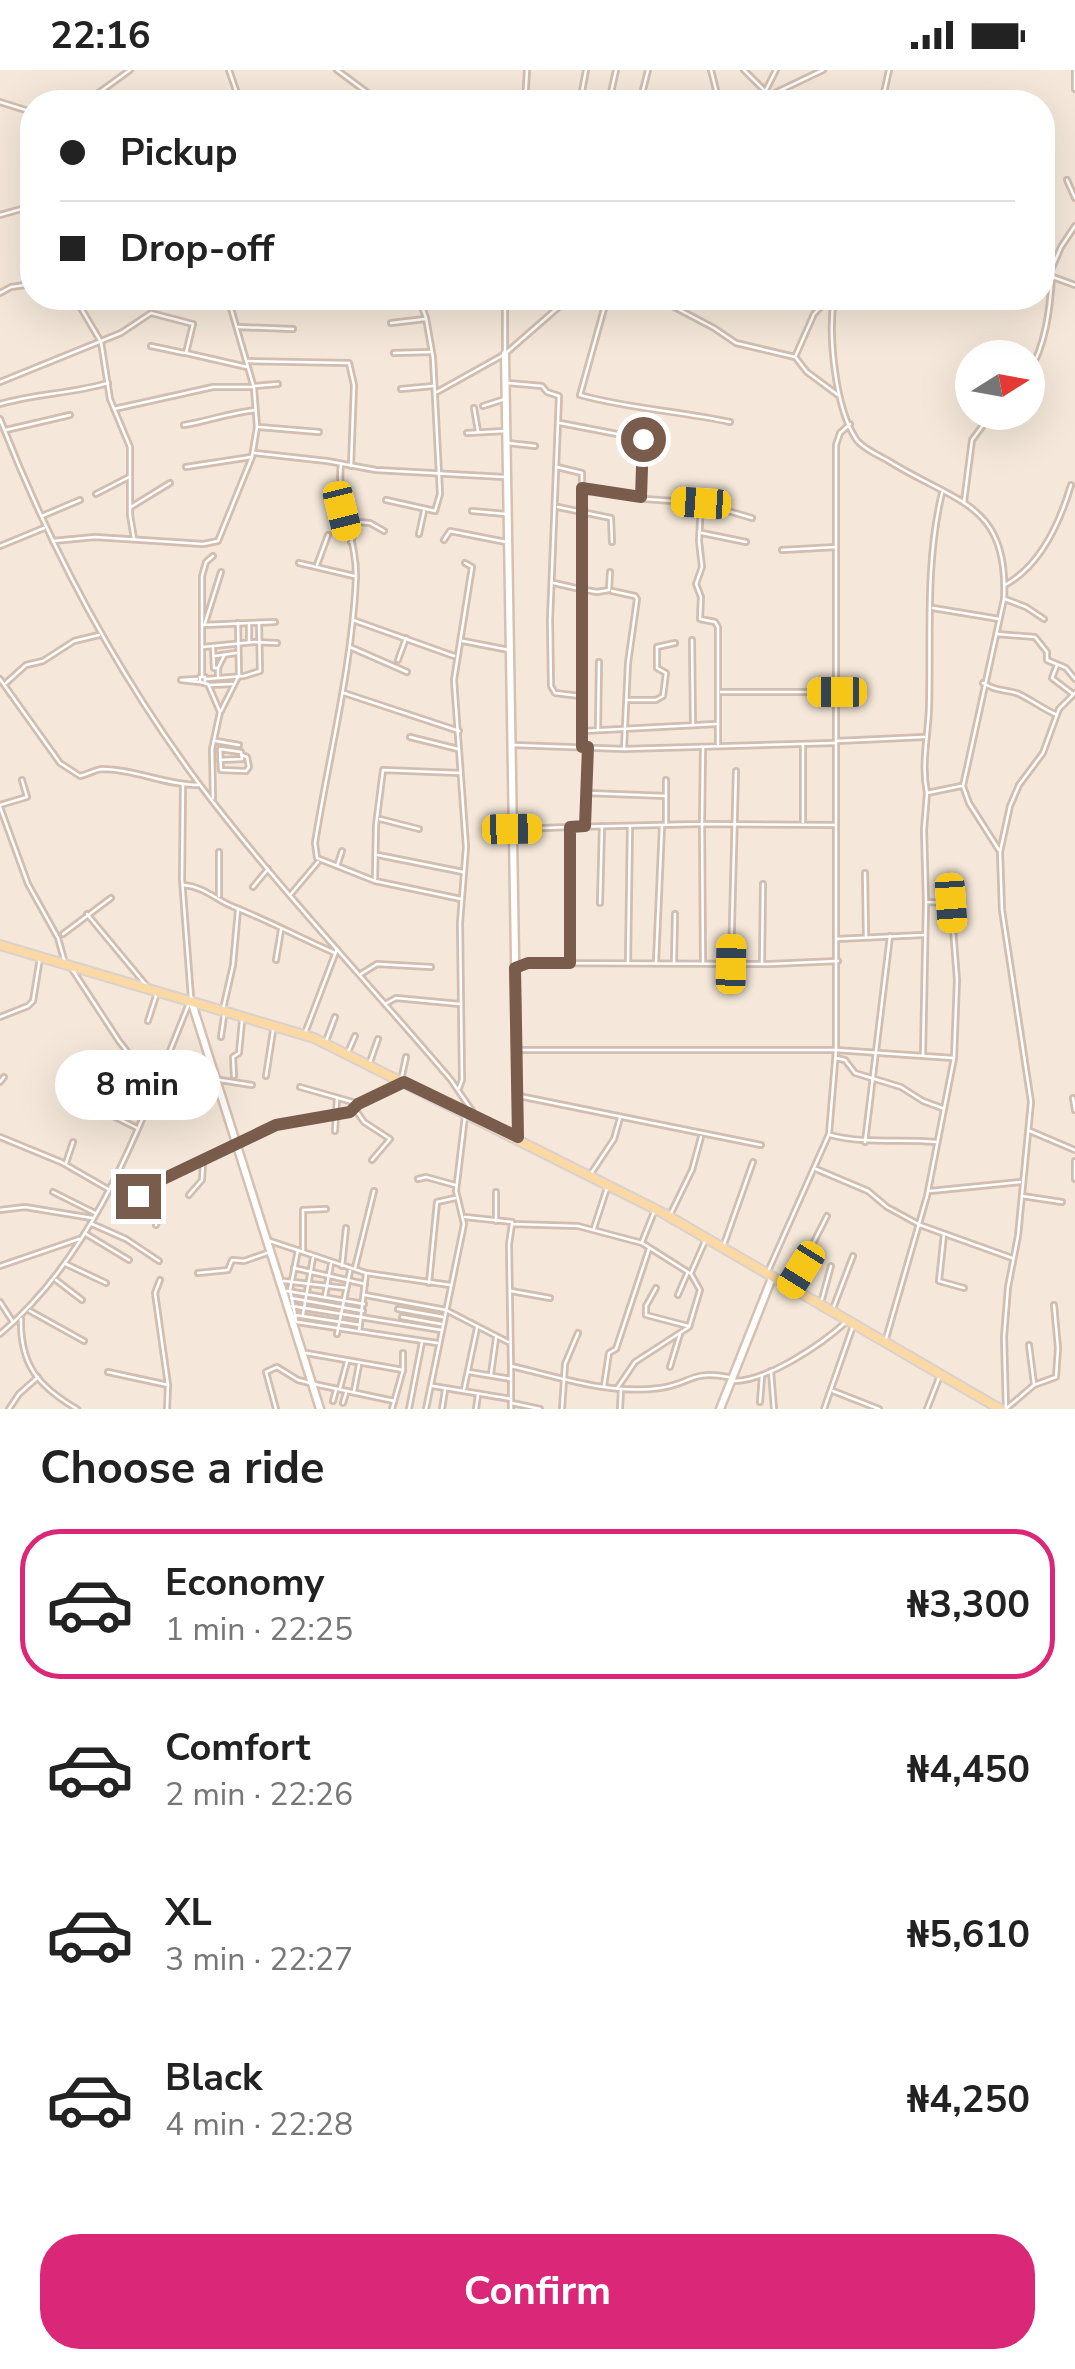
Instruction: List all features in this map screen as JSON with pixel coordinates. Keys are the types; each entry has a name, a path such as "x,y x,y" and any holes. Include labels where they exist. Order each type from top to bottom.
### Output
{"main road":[{"path":"0,945 275,1024 326,1043 669,1216 1004,1409"}],"street":[{"path":"102,90 130,70"},
{"path":"337,70 364,90"},
{"path":"744,70 764,90"},
{"path":"782,90 823,70"},
{"path":"1075,71 1075,89"},
{"path":"1067,180 1075,198"},
{"path":"1055,262 1075,226"},
{"path":"83,310 101,342 114,409 130,447 132,538"},
{"path":"51,541 84,537 217,543 253,455 257,427 254,387 232,310"},
{"path":"386,500 424,510 437,509 441,489 432,352 423,310"},
{"path":"505,310 518,1137"},
{"path":"435,392 506,354 555,310"},
{"path":"604,310 580,395 622,406 671,409 730,422"},
{"path":"680,310 736,343 796,356 807,372 839,396"},
{"path":"796,356 818,310"},
{"path":"833,310 839,396 857,442 964,502 996,535 1005,570 1004,599 962,786 968,803 1000,852"},
{"path":"1042,340 1050,310"},
{"path":"0,382 133,328 152,313 193,324 186,353"},
{"path":"391,323 426,318"},
{"path":"236,327 293,329"},
{"path":"151,346 246,364 348,362 354,385 351,466"},
{"path":"394,353 432,352"},
{"path":"0,404 108,383"},
{"path":"114,409 214,387 278,384"},
{"path":"506,384 542,386 547,392 558,394 552,690 580,696"},
{"path":"402,389 434,386"},
{"path":"483,406 506,399"},
{"path":"474,408 478,432"},
{"path":"184,425 256,410"},
{"path":"4,430 70,415"},
{"path":"0,419 51,541 100,635 201,785 336,951 458,1090 471,1115 456,1198 464,1217 426,1409"},
{"path":"558,423 643,439 641,497"},
{"path":"720,1409 806,1180 829,1134 836,1058 838,960 836,445 840,433 850,424"},
{"path":"257,427 318,432"},
{"path":"964,502 972,440 979,430"},
{"path":"467,433 506,431"},
{"path":"506,443 535,446"},
{"path":"186,467 253,455 507,477"},
{"path":"291,894 318,860 316,843 352,620 356,576 341,498 341,464"},
{"path":"556,466 582,472 582,747"},
{"path":"96,494 130,477"},
{"path":"130,508 170,483"},
{"path":"1004,586 1016,579 1044,548 1071,485"},
{"path":"582,488 701,503 752,518"},
{"path":"923,1058 927,793 923,766 935,536 943,491"},
{"path":"40,516 80,500"},
{"path":"701,503 702,567 696,584 701,597 700,619 715,622 718,627 718,745"},
{"path":"555,506 610,518 612,542"},
{"path":"419,534 424,510"},
{"path":"472,512 508,514"},
{"path":"350,543 358,522 384,531"},
{"path":"0,546 45,528"},
{"path":"444,540 450,532 508,542"},
{"path":"700,533 746,542"},
{"path":"316,566 328,535"},
{"path":"782,550 838,546"},
{"path":"213,556 206,562 202,576 201,647 204,681 220,712"},
{"path":"299,563 356,576"},
{"path":"458,1090 462,1082 461,900 465,872 454,680 472,570 465,563"},
{"path":"203,625 222,572"},
{"path":"609,590 610,572"},
{"path":"552,582 636,597 624,749"},
{"path":"1004,599 1044,619"},
{"path":"932,608 999,619"},
{"path":"352,620 457,657"},
{"path":"203,625 275,622"},
{"path":"249,623 249,642"},
{"path":"204,681 261,669 259,623"},
{"path":"212,799 214,740 220,712 239,675 238,624"},
{"path":"995,634 1035,636 1047,660 1070,670 1075,679"},
{"path":"5,684 20,670 43,661 60,648 80,638 100,635"},
{"path":"398,660 406,636"},
{"path":"460,640 510,650"},
{"path":"692,640 693,726"},
{"path":"201,647 277,643"},
{"path":"626,700 656,700 663,696 666,673 657,668 657,647 675,643"},
{"path":"348,646 407,672"},
{"path":"212,647 214,668 218,668"},
{"path":"213,656 238,653"},
{"path":"218,676 225,655"},
{"path":"598,730 599,662"},
{"path":"1004,1409 1004,1337 1032,1102 1002,910 1000,852 1010,806 1043,753 1057,715 1074,693 1052,678 1057,664"},
{"path":"0,679 69,771 80,776 98,769 130,772 183,786 201,785"},
{"path":"181,679 234,684"},
{"path":"984,683 998,692 1019,693 1036,707 1057,715"},
{"path":"343,692 459,731"},
{"path":"720,692 837,692"},
{"path":"583,731 719,724"},
{"path":"410,737 460,750"},
{"path":"511,745 624,749 926,737"},
{"path":"214,740 239,745"},
{"path":"223,743 228,770"},
{"path":"803,824 804,743"},
{"path":"702,746 702,964"},
{"path":"585,826 588,747"},
{"path":"220,749 224,750 247,757 248,770 220,770 220,749"},
{"path":"220,760 242,755"},
{"path":"375,880 383,770 460,773"},
{"path":"731,964 736,771"},
{"path":"22,780 28,796 0,806 28,884 72,973 155,1088"},
{"path":"656,964 666,780"},
{"path":"183,786 182,885 191,1000 320,1409"},
{"path":"927,793 962,786"},
{"path":"586,793 666,796"},
{"path":"379,819 419,828"},
{"path":"512,829 837,825"},
{"path":"600,903 602,826"},
{"path":"628,964 630,826"},
{"path":"570,827 570,963"},
{"path":"336,868 342,851"},
{"path":"218,898 220,852"},
{"path":"376,855 465,872"},
{"path":"318,860 375,880 461,900"},
{"path":"253,887 269,868"},
{"path":"865,872 866,937"},
{"path":"762,964 763,884"},
{"path":"182,885 198,888 336,951"},
{"path":"63,934 111,898"},
{"path":"885,1343 920,1225 954,1058 957,980 951,903 926,902"},
{"path":"221,1037 238,908"},
{"path":"87,914 146,986"},
{"path":"674,964 675,914"},
{"path":"276,960 282,928"},
{"path":"838,939 924,934"},
{"path":"865,1142 890,936"},
{"path":"305,1034 336,951"},
{"path":"0,1018 33,1000 40,957"},
{"path":"515,968 528,963 762,964 838,960"},
{"path":"360,975 376,964 431,966"},
{"path":"148,1021 158,990"},
{"path":"385,1004 396,998 462,1004"},
{"path":"0,1334 28,1310 54,1279 109,1190 191,1000"},
{"path":"234,1076 233,1056 239,1052 244,1015"},
{"path":"326,1043 335,1016"},
{"path":"266,1076 275,1024"},
{"path":"347,1053 355,1036"},
{"path":"370,1064 378,1039"},
{"path":"517,1050 836,1050 954,1058"},
{"path":"136,1206 139,1191 286,1122 350,1112 403,1081 406,1057"},
{"path":"836,1058 844,1060 855,1073 901,1087 943,1108"},
{"path":"87,1072 138,1067"},
{"path":"0,1082 4,1077"},
{"path":"214,1080 252,1085"},
{"path":"300,1087 357,1106 364,1122 390,1139 372,1160"},
{"path":"518,1096 761,1146"},
{"path":"335,1131 337,1098"},
{"path":"1073,1098 1075,1110"},
{"path":"89,1104 139,1128"},
{"path":"590,1176 614,1139 621,1116"},
{"path":"1029,1131 1075,1150"},
{"path":"829,1134 865,1142 884,1138 937,1142"},
{"path":"669,1216 692,1170 702,1136"},
{"path":"0,1137 66,1164 109,1190"},
{"path":"66,1164 73,1142"},
{"path":"190,1195 202,1180 202,1162"},
{"path":"723,1248 753,1162"},
{"path":"1075,1162 1075,1180"},
{"path":"814,1168 868,1192 886,1207 920,1225 1014,1258"},
{"path":"418,1179 426,1177 457,1186"},
{"path":"928,1191 1021,1182"},
{"path":"594,1229 608,1185"},
{"path":"155,1186 160,1212 156,1226"},
{"path":"338,1331 348,1280 374,1191"},
{"path":"53,1192 87,1209 92,1218"},
{"path":"496,1192 496,1220"},
{"path":"1020,1196 1062,1202"},
{"path":"429,1283 437,1202 456,1198"},
{"path":"0,1210 25,1206 92,1218 159,1261"},
{"path":"87,1209 92,1218"},
{"path":"289,1303 304,1210 326,1209"},
{"path":"642,1243 655,1209"},
{"path":"790,1288 827,1216"},
{"path":"464,1217 594,1229 642,1243 689,1274 700,1290 689,1327 635,1362 620,1387 620,1409"},
{"path":"511,1409 509,1244 516,1222"},
{"path":"342,1266 346,1228"},
{"path":"84,1233 128,1260"},
{"path":"945,1233 939,1282 964,1288"},
{"path":"678,1295 706,1238"},
{"path":"0,1266 80,1239"},
{"path":"270,1240 366,1273 452,1286"},
{"path":"604,1386 610,1353 616,1349 650,1248"},
{"path":"198,1273 228,1270 232,1260 244,1261 268,1253"},
{"path":"302,1316 313,1256"},
{"path":"832,1313 854,1256"},
{"path":"64,1263 106,1283"},
{"path":"320,1326 332,1263"},
{"path":"820,1306 831,1266"},
{"path":"294,1268 365,1284"},
{"path":"359,1332 366,1273"},
{"path":"54,1279 82,1300"},
{"path":"160,1280 155,1293 168,1409"},
{"path":"278,1281 346,1288"},
{"path":"656,1288 646,1306 646,1315 689,1327"},
{"path":"280,1291 364,1304"},
{"path":"510,1291 550,1298"},
{"path":"364,1295 446,1310 510,1342"},
{"path":"0,1302 13,1324"},
{"path":"289,1303 324,1303 364,1311"},
{"path":"289,1303 442,1330"},
{"path":"1004,1409 1034,1385 1056,1377 1054,1305"},
{"path":"398,1309 445,1317"},
{"path":"28,1310 84,1341"},
{"path":"294,1319 302,1316 360,1325"},
{"path":"21,1317 20,1349 51,1392 77,1409"},
{"path":"402,1317 443,1324"},
{"path":"294,1319 338,1331 439,1344"},
{"path":"511,1366 587,1386 664,1388 706,1372 733,1379 762,1374 850,1323"},
{"path":"824,1409 850,1323"},
{"path":"464,1390 478,1327"},
{"path":"670,1367 681,1333"},
{"path":"834,1333 847,1338"},
{"path":"562,1409 565,1364 578,1334"},
{"path":"492,1375 497,1336"},
{"path":"409,1409 422,1342"},
{"path":"1030,1345 1034,1385"},
{"path":"306,1374 309,1371 303,1352 403,1370"},
{"path":"392,1409 403,1370 403,1352"},
{"path":"334,1401 347,1361"},
{"path":"358,1396 360,1364"},
{"path":"276,1409 266,1372 276,1367 298,1380 394,1401"},
{"path":"771,1370 774,1409"},
{"path":"108,1372 168,1385"},
{"path":"468,1372 511,1379"},
{"path":"760,1402 762,1374"},
{"path":"927,1409 940,1374"},
{"path":"9,1409 38,1376"},
{"path":"431,1386 540,1409"},
{"path":"442,1409 446,1388"},
{"path":"832,1390 879,1409"},
{"path":"344,1403 346,1392"},
{"path":"476,1409 478,1393"}],"shaded area":[{"path":"0,70 1075,70 1075,1409 0,1409"}],"route":[{"path":"138,1196 140,1190 276,1125 350,1112 358,1104 404,1082 518,1137 515,968 528,963 570,963 570,827 585,826 588,747 582,747 580,696 582,488 641,497 643,439"}]}
